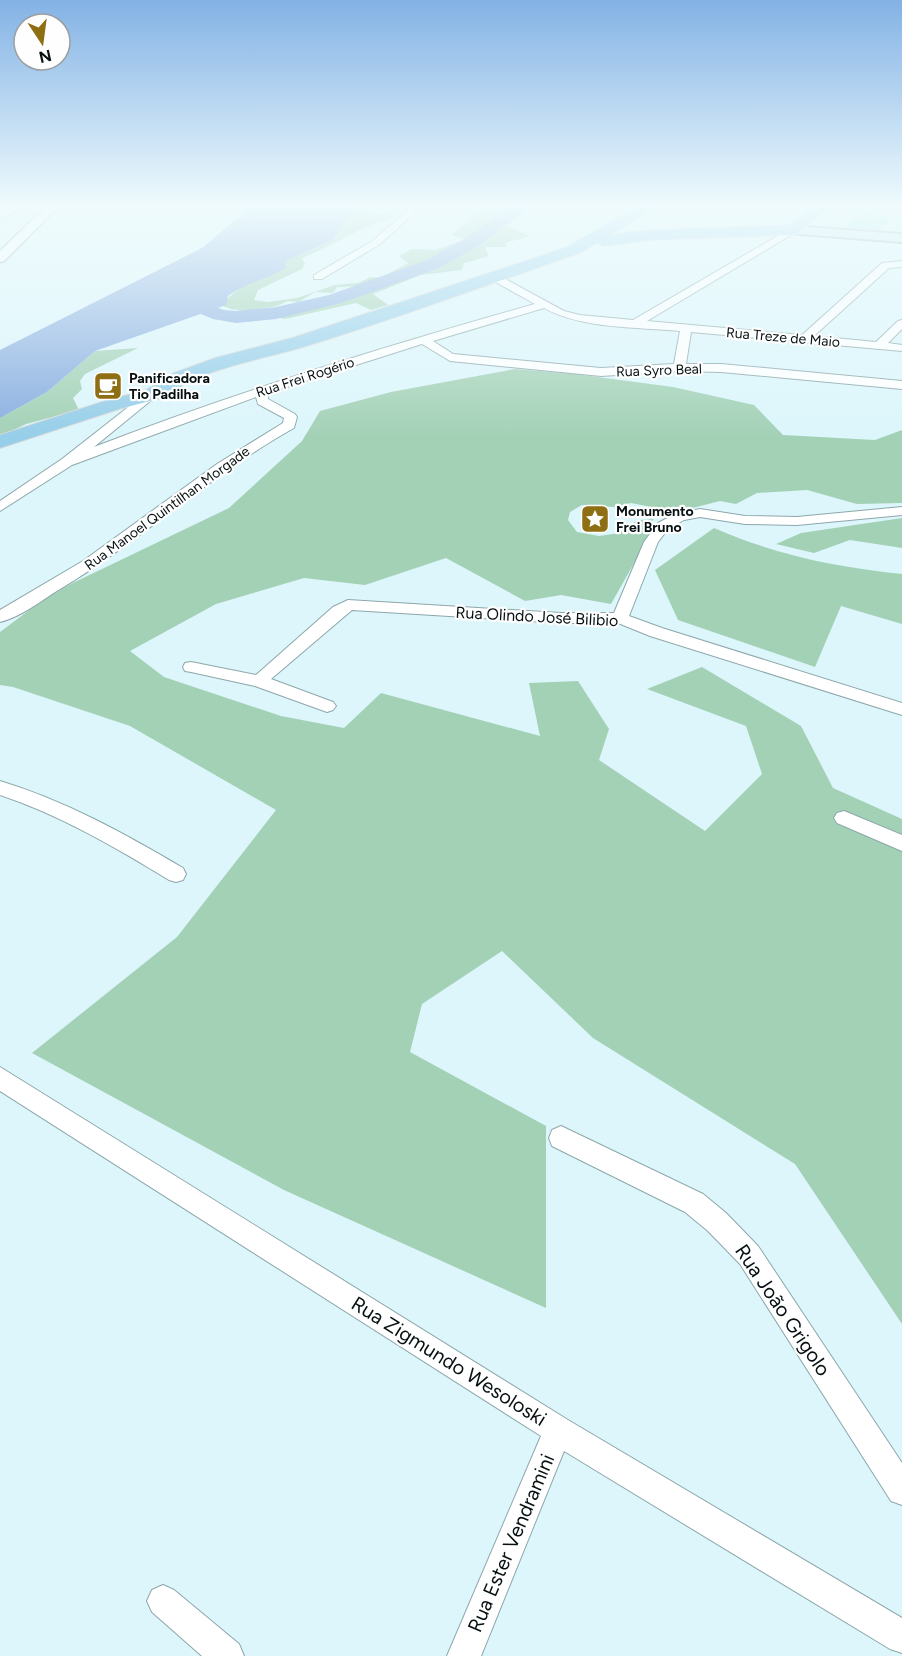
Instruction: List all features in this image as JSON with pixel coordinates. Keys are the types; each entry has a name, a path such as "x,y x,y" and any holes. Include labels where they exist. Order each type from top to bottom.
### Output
{"main road":[{"path":"0,442 61,420 177,388 200,375 281,352 296,343 478,282"}],"street":[{"name":"Rua Treze de Maio","path":"504,282 568,315 902,348"},
{"path":"635,323 704,282"},
{"path":"806,338 868,282"},
{"name":"Rua Frei Rogério","path":"67,462 126,438 262,391 422,339 547,304"},
{"path":"879,346 902,323"},
{"path":"679,367 686,328"},
{"name":"Rua Syro Beal","path":"422,339 450,357 602,372 679,367 721,368 902,386"},
{"name":"Rua Manoel Quintilhan Morgade","path":"1,616 70,577 117,545 200,481 268,436 289,425 291,417 262,400 262,391"},
{"name":"Rua Frei Rogério","path":"0,507 67,462 154,393"},
{"path":"620,618 651,542 663,526 680,517 700,513 745,520 797,521 902,511"},
{"name":"Rua Olindo José Bilibio","path":"259,681 339,610 348,605 374,605 418,610 561,618 620,618 656,632 902,709"},
{"path":"191,667 259,681 327,706"},
{"path":"0,788 27,796 106,832 176,874"},
{"path":"844,818 902,843"},
{"name":"Rua Zigmundo Wesoloski","path":"0,1078 558,1430 902,1637"},
{"name":"Rua João Grigolo","path":"561,1137 693,1203 717,1222 749,1255 902,1490"},
{"name":"Rua Ester Vendramini","path":"464,1656 558,1430"},
{"path":"163,1601 226,1656"}],"green space":[{"path":"249,282 274,282 258,290 254,300 268,302 297,298 335,285 374,282 337,287 333,293 315,292 299,302 288,301 277,306 244,311 220,305"},
{"path":"394,282 403,282 373,294 388,305 371,310 356,303 285,319 275,317 244,322 351,299"},
{"path":"138,348 85,374 80,381 82,389 73,398 79,410 26,424 0,437 0,418 47,392 95,351"},
{"path":"515,369 575,374 673,387 754,405 783,435 875,440 902,430 902,503 857,504 807,490 757,493 736,504 720,501 677,512 631,503 614,507 582,505 570,512 568,520 577,532 599,536 620,533 635,522 654,519 644,530 651,533 611,604 561,595 525,601 446,558 365,585 304,578 216,604 130,651 164,677 281,716 344,728 381,693 540,736 529,683 578,681 609,729 599,760 705,831 762,774 746,726 647,689 702,667 801,726 833,788 902,819 902,1324 795,1164 593,1038 502,951 422,1004 410,1052 546,1126 546,1308 284,1190 32,1053 177,937 276,810 130,726 13,687 0,685 0,632 52,593 229,508 302,441 320,411 391,392"},
{"path":"902,518 902,548 850,540 814,553 776,544 801,533"},
{"path":"714,528 783,553 853,568 902,574 902,624 841,606 815,667 678,620 655,570"}],"water":[{"path":"134,282 254,282 228,296 226,305 95,351 47,392 0,418 0,350"}],"waterway":[{"path":"167,294 220,315 236,317 276,313 335,299 382,282"}],"place":[{"name":"Panificadora Tio Padilha","path":"108,386"},
{"name":"Monumento Frei Bruno","path":"595,519"}]}
